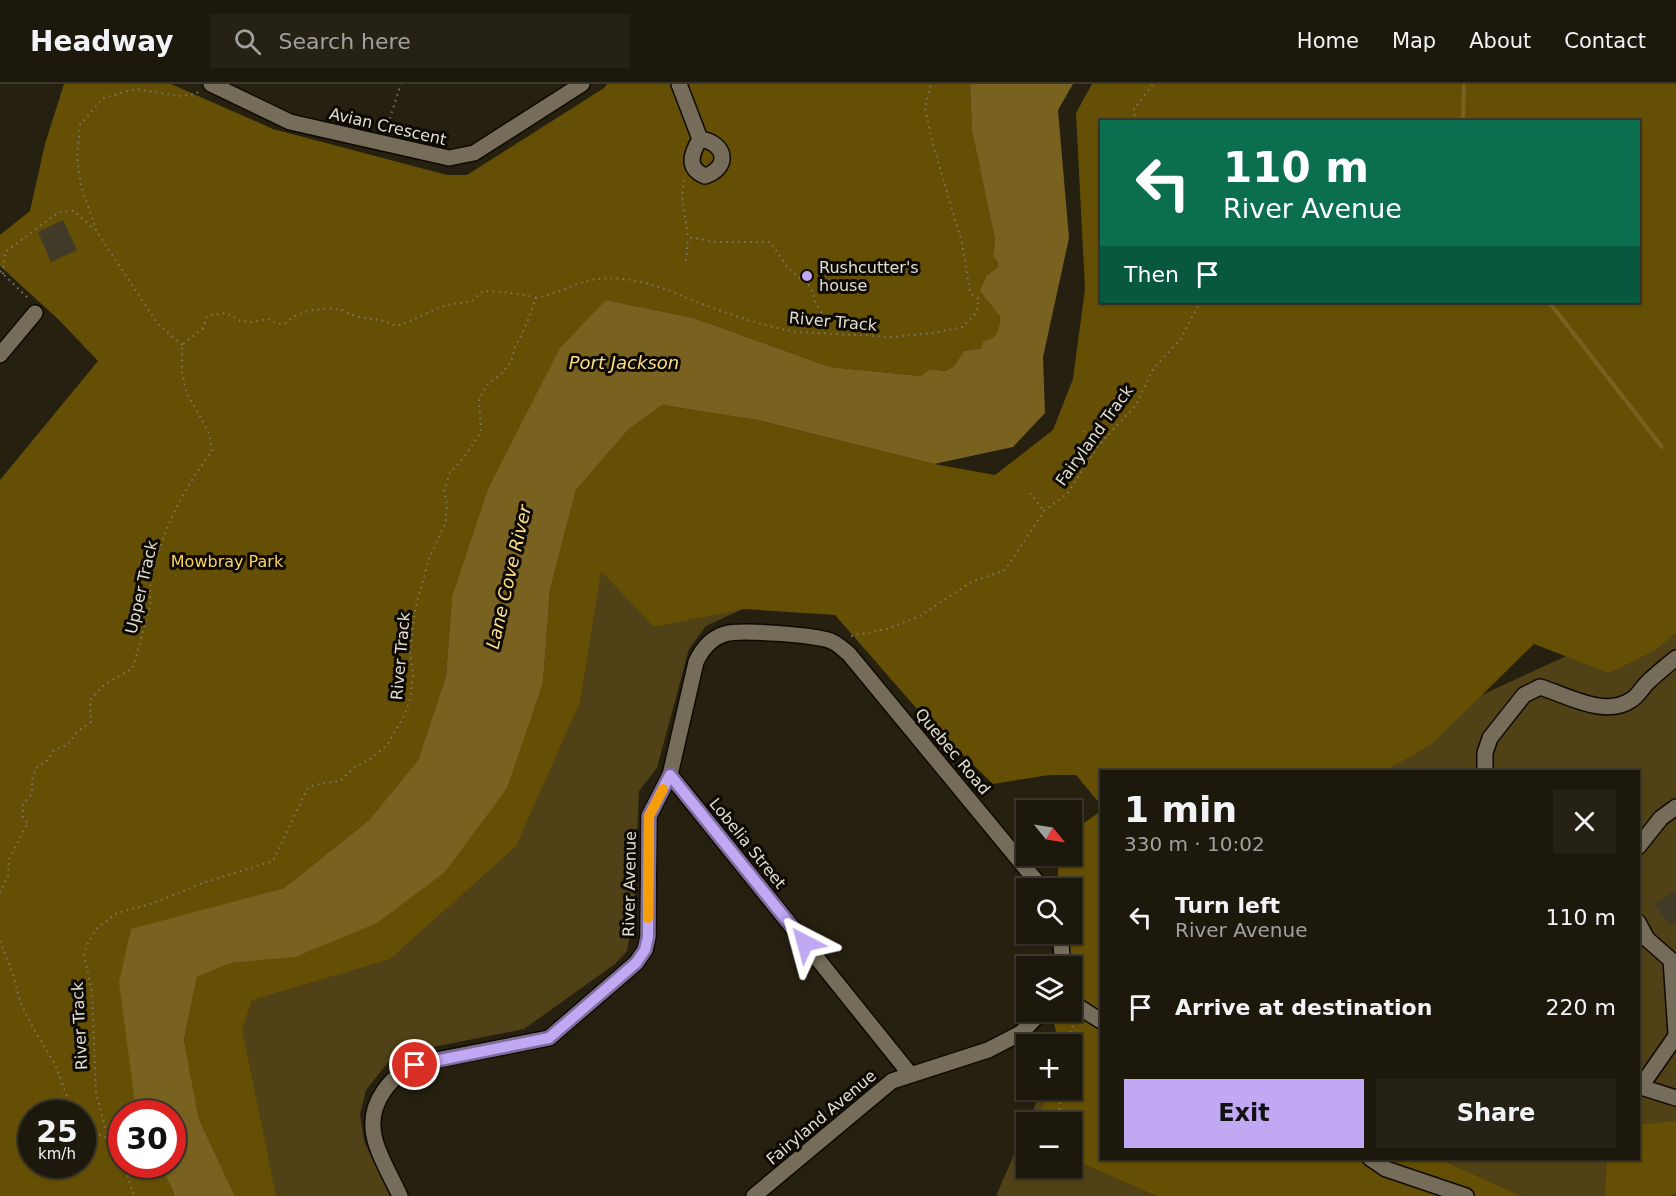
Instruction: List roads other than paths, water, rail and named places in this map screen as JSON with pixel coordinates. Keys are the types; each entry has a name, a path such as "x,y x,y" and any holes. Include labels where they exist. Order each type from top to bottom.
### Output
{"street":[{"name":"Avian Crescent","path":"206,87 290,122 448,159 474,153 582,84"},
{"path":"679,84 700,139 692,158 693,168 705,176 718,169 722,161 720,149 716,144 700,139"},
{"path":"0,355 35,313"},
{"name":"River Avenue","path":"400,1196 375,1141 373,1131 373,1120 379,1099 391,1081 406,1069 425,1062 549,1038 636,963 645,950 648,937 649,816 670,775 696,662 709,643 734,632 807,636 831,641"},
{"name":"Quebec Road","path":"831,641 849,654 1034,878"},
{"path":"1485,770 1485,753 1490,738 1524,695 1540,687 1592,705 1623,704 1632,700 1676,658"},
{"name":"Lobelia Street","path":"670,775 910,1074"},
{"path":"1640,844 1661,818 1676,807"},
{"path":"1640,926 1647,939 1674,961 1676,1034 1646,1079 1640,1084"},
{"path":"1082,1008 1100,1020"},
{"name":"Fairyland Avenue","path":"754,1196 892,1081 988,1050 1021,1033 1032,1022"},
{"path":"1640,1086 1676,1098"},
{"path":"1373,1160 1386,1169 1466,1196"}],"water":[{"name":"Port Jackson","path":"970,84 1073,84 1058,110 1069,238 1043,357 1045,413 1013,447 934,464 757,420 662,405 628,430 576,490 550,590 543,683 507,788 445,872 377,923 295,957 230,963 197,977 184,1040 199,1119 235,1196 175,1196 167,1178 186,1178 186,1100 135,1100 119,982 131,929 284,888 369,820 418,760 446,676 452,597 489,487 560,348 606,300 694,318 830,367 920,376 930,369 945,371 953,367 964,351 982,348 983,342 995,336 1000,316 980,291 987,275 998,267 998,262 993,256 995,240 972,131"}],"waterway":[{"path":"1463,120 1464,84"},
{"path":"1550,303 1662,447"}],"place":[{"name":"Rushcutter's house","path":"807,276"}],"park label":[{"name":"Mowbray Park","path":"227,561"}],"water label":[{"name":"Lane Cove River","path":"509,577"}]}
